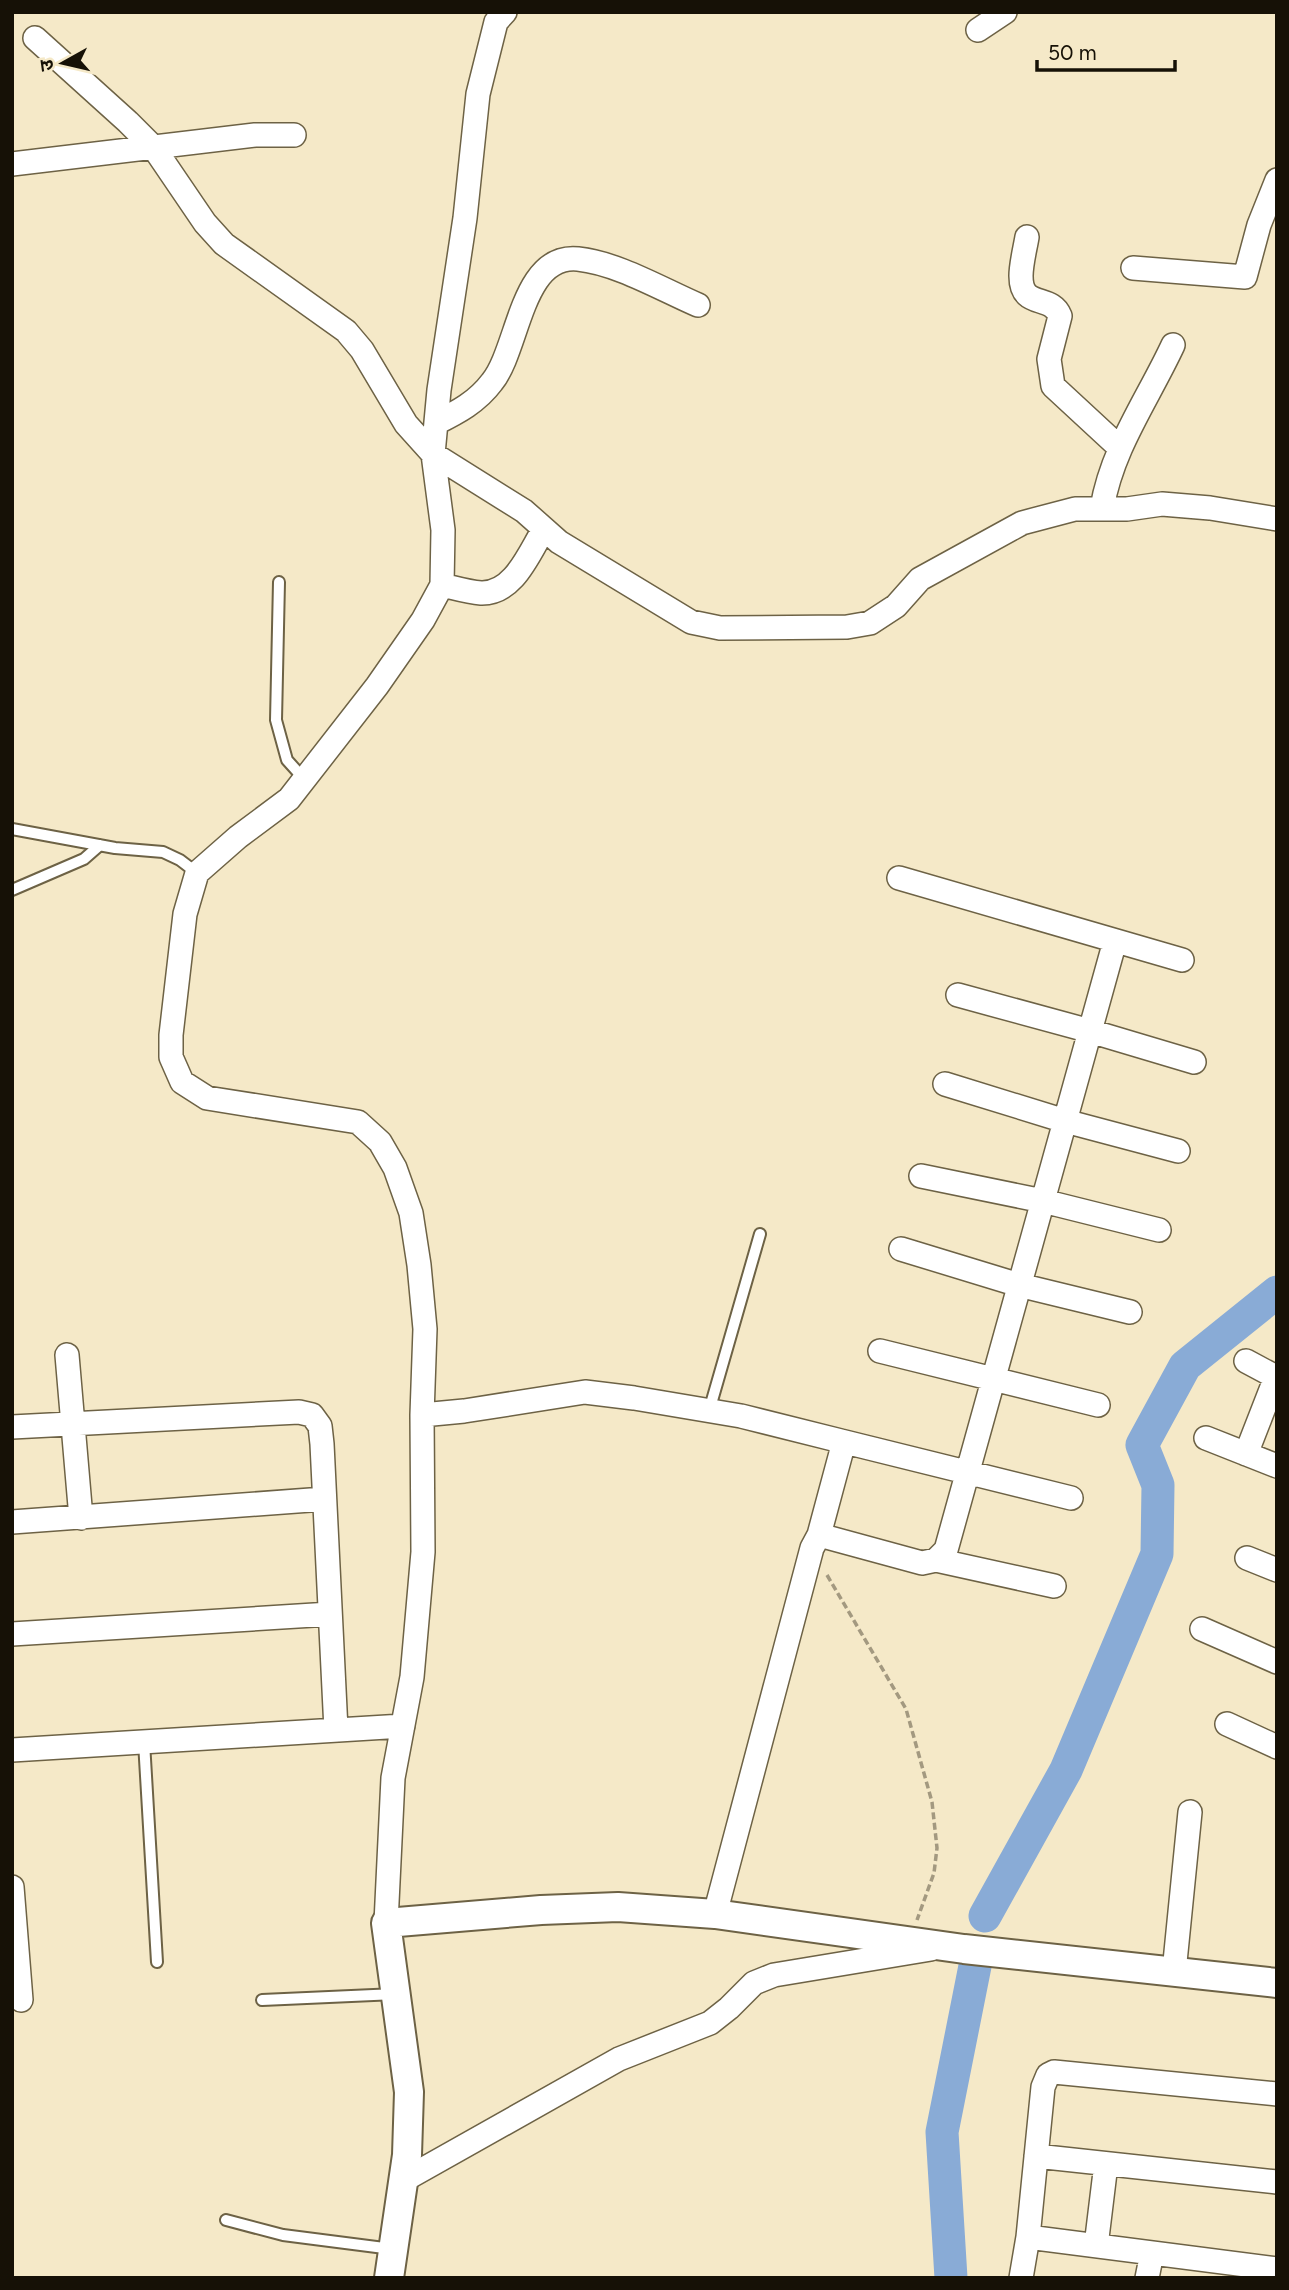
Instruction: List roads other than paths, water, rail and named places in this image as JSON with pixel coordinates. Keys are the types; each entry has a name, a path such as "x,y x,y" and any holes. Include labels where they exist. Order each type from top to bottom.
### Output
{"street":[{"path":"389,2278 407,2155 409,2092 386,1923 393,1779 412,1677 423,1552 422,1415 425,1329 411,1213 395,1168 380,1142 358,1122 207,1098 182,1082 171,1057 185,914 197,873 238,837 289,799 377,686 423,620 442,585 443,530 433,454 436,423 465,218 478,94 496,22 505,12"},
{"path":"978,30 1005,12"},
{"path":"35,38 153,148 205,223 224,244 346,331 362,350 406,424 433,454 524,511 559,542 691,622 720,628 847,627 870,622 896,606 920,579 1022,523 1075,509 1127,509 1162,504 1217,509 1277,519"},
{"path":"12,164 255,135 294,135"},
{"path":"1132,268 1245,277 1259,225 1277,180"},
{"path":"1027,237 1021,276 1026,294 1031,300 1050,304 1058,309 1060,316 1049,359 1053,386 1120,448"},
{"path":"436,423 469,405 494,381 537,277 554,261 575,258 603,264 698,305"},
{"path":"1101,508 1120,448 1173,345"},
{"path":"442,585 483,593 500,588 512,581 544,529"},
{"path":"899,878 1182,960"},
{"path":"936,1560 946,1550 1115,941"},
{"path":"958,995 1194,1062"},
{"path":"945,1084 1065,1121 1178,1151"},
{"path":"921,1176 1043,1201 1159,1230"},
{"path":"901,1249 1020,1285 1130,1312"},
{"path":"880,1351 1098,1405"},
{"path":"67,1355 81,1518"},
{"path":"1245,1454 1276,1377 1246,1360"},
{"path":"422,1415 585,1392 634,1398 796,1428 1071,1498"},
{"path":"12,1427 299,1412 312,1415 320,1426 321,1435 335,1730"},
{"path":"1206,1438 1277,1466"},
{"path":"715,1914 841,1452 841,1441"},
{"path":"12,1522 324,1499"},
{"path":"815,1542 922,1563 936,1560 1054,1586"},
{"path":"1247,1558 1277,1570"},
{"path":"12,1634 330,1614"},
{"path":"1202,1629 1277,1662"},
{"path":"1227,1724 1277,1748"},
{"path":"12,1750 403,1727"},
{"path":"1174,1972 1190,1812"},
{"path":"12,1887 21,2000"},
{"path":"386,1923 618,1906 715,1914 968,1949 1277,1983"},
{"path":"404,2180 619,2059 710,2023 754,1983 774,1975 968,1949"},
{"path":"1021,2278 1028,2237 1043,2087 1048,2075 1054,2072 1277,2094"},
{"path":"1036,2156 1277,2182"},
{"path":"1096,2246 1106,2164"},
{"path":"1028,2237 1277,2269"},
{"path":"1147,2278 1152,2253"}],"lane":[{"path":"279,582 276,720 287,760 305,780"},
{"path":"12,829 100,845 163,852 180,860 197,873"},
{"path":"12,890 84,859 100,845"},
{"path":"709,1411 760,1234"},
{"path":"144,1742 157,1962"},
{"path":"262,2000 396,1994"},
{"path":"226,2220 284,2235 393,2250"}],"waterway":[{"path":"985,1916 1066,1770 1157,1554 1158,1485 1142,1445 1185,1366 1277,1292"},
{"path":"951,2278 942,2132 976,1961"}]}
